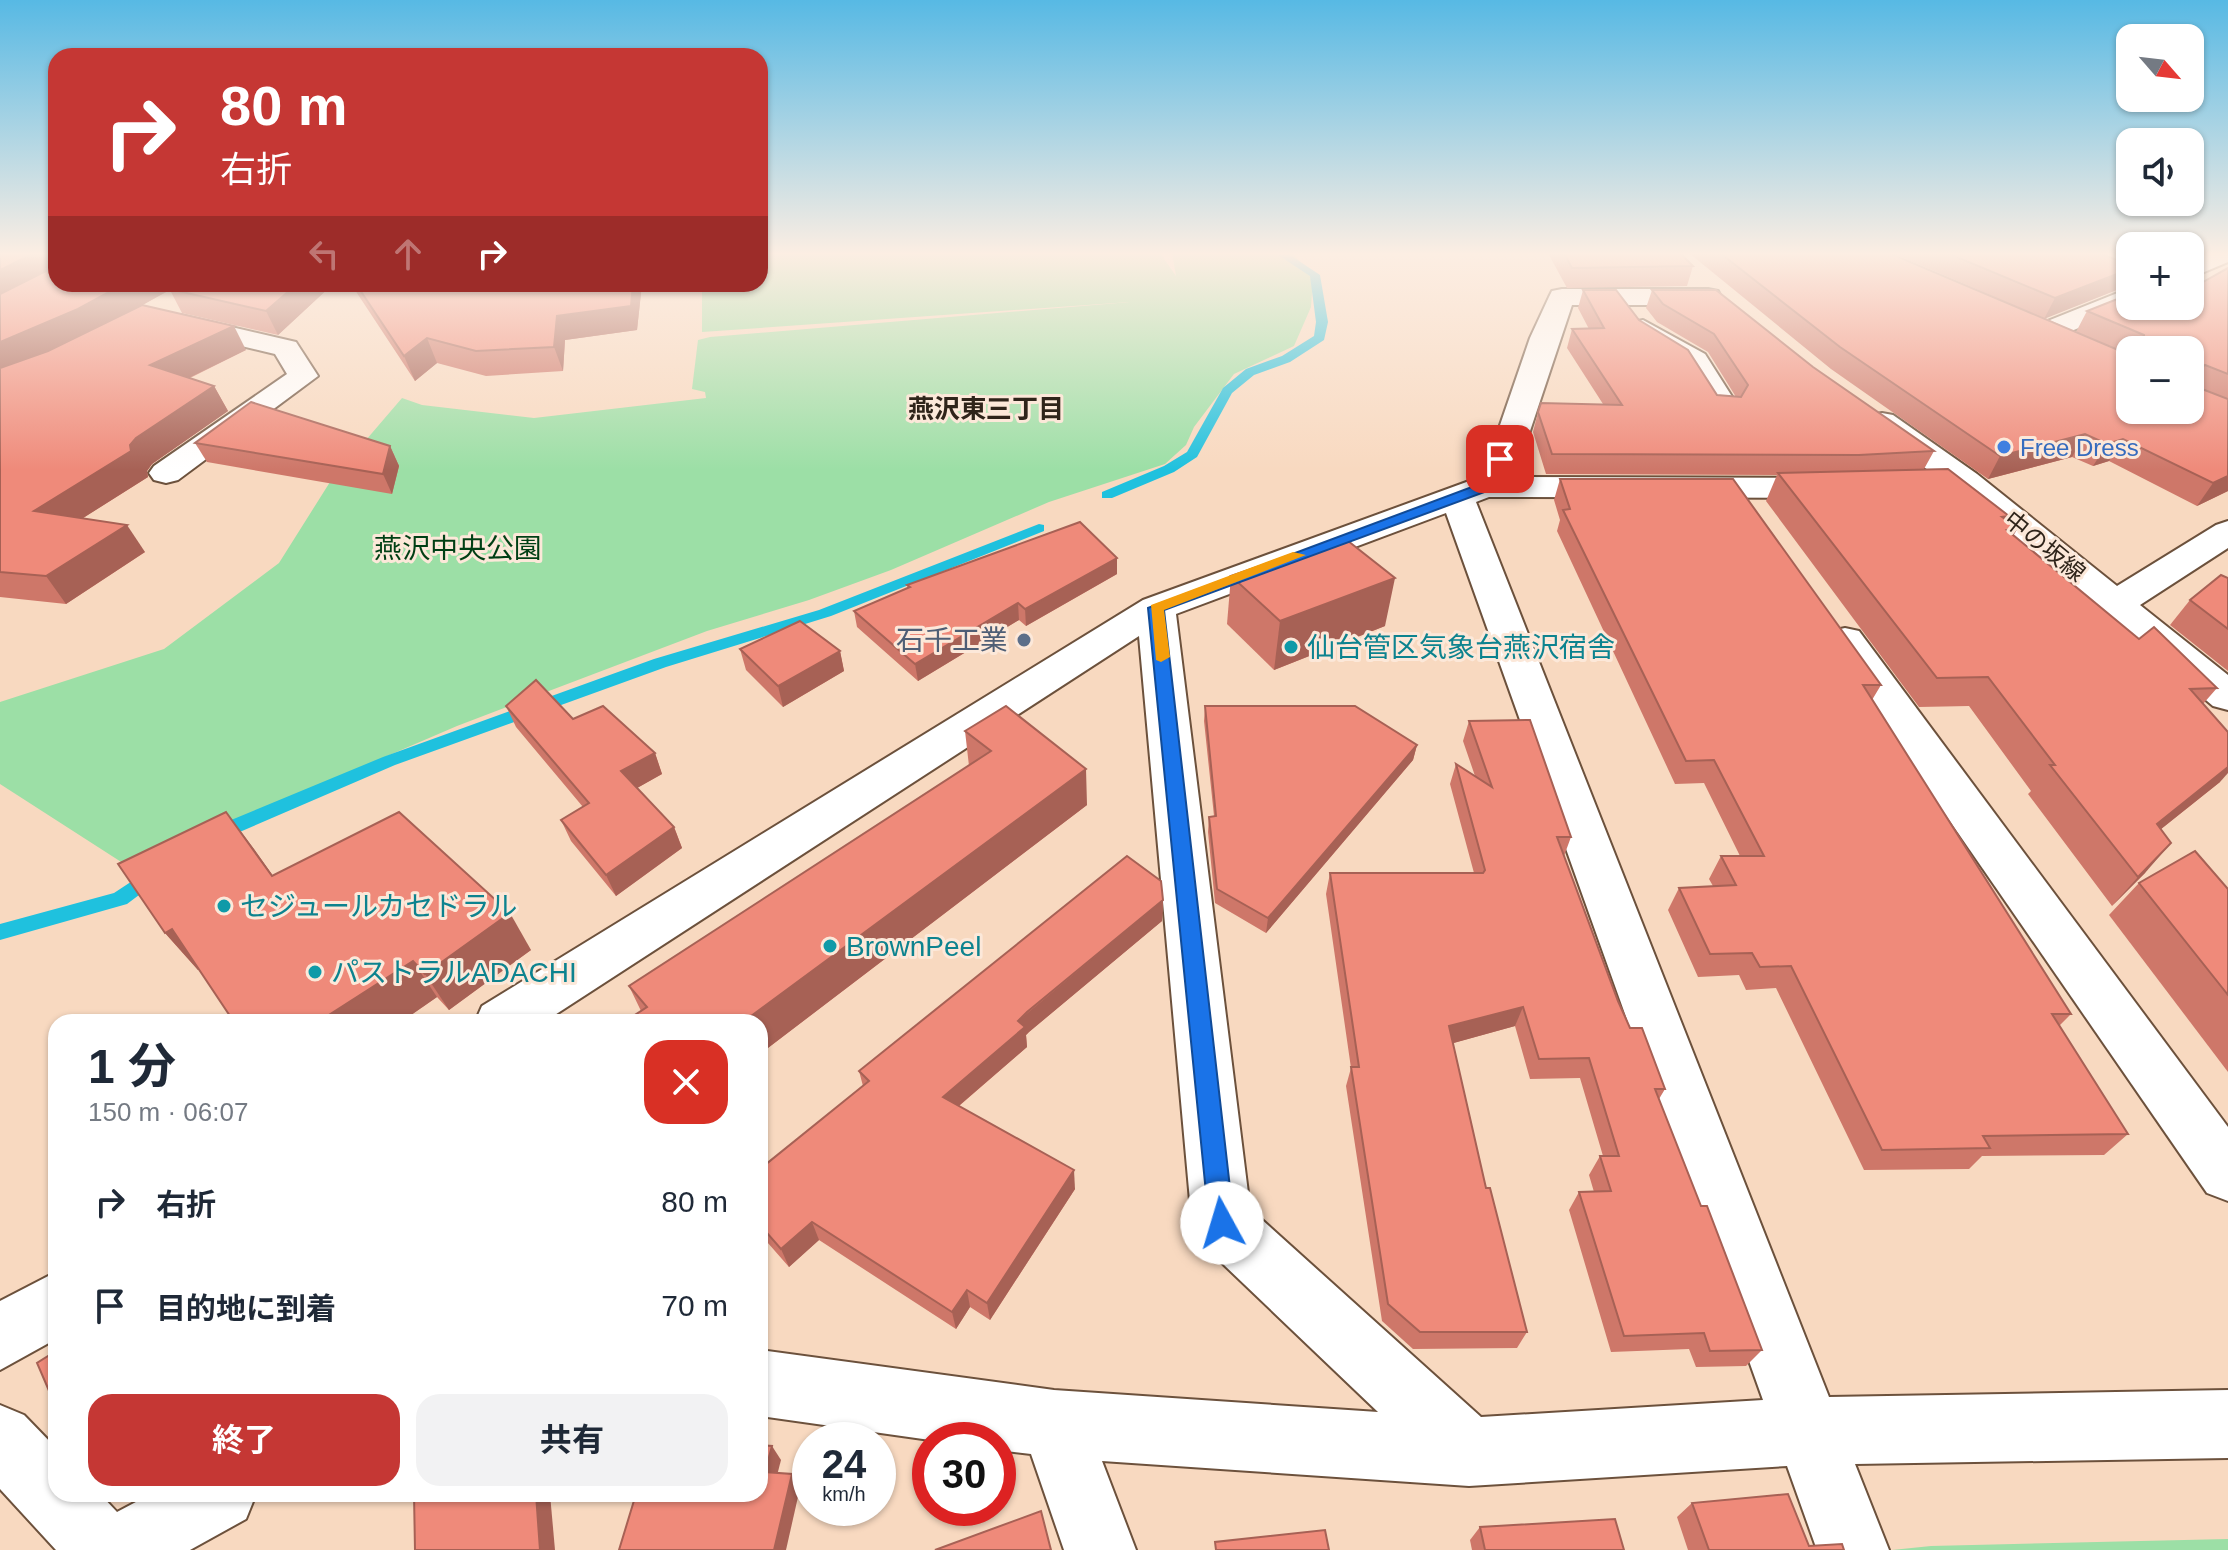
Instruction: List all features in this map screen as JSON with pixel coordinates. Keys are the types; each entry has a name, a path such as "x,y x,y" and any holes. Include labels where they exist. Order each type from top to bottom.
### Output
{"street":[{"path":"166,473 303,376 286,348 214,325"},
{"path":"1471,491 1514,431 1550,325"},
{"path":"1641,325 1695,360 1723,406"},
{"path":"2030,325 2074,345"},
{"path":"2045,332 2056,325"},
{"name":"中の坂線","path":"1855,403 1965,481 2228,696"},
{"path":"1908,484 1965,481"},
{"path":"1735,487 1762,525"},
{"path":"514,1014 1156,608 1471,491 1865,487"},
{"path":"1471,491 1806,1431 1853,1550"},
{"path":"2115,604 2228,532"},
{"path":"1817,601 2228,1174"},
{"path":"1156,608 1222,1223 1469,1452"},
{"path":"0,1338 48,1308"},
{"path":"768,1384 1054,1424 1469,1452 1806,1431 2228,1424"},
{"path":"1054,1424 1100,1550"},
{"path":"0,1439 48,1490"},
{"path":"59,1502 104,1550"},
{"path":"119,1550 206,1502"}],"green space":[{"name":"燕沢中央公園","path":"702,325 797,325 702,332"},
{"name":"燕沢中央公園","path":"850,325 1303,325 1294,346 1234,374 1194,427 1186,445 1165,464 1049,502 891,570 809,600 707,631 457,726 129,867 0,784 0,702 164,649 279,563 330,482 402,398 422,405 534,418 706,398 705,392 692,389 698,340"},
{"path":"2228,1539 2228,1550 1892,1550 1931,1546"}],"building":[{"path":"0,325 39,325 0,342"},
{"path":"100,325 234,326 150,365 214,386 136,438 130,445 131,451 34,511 127,525 46,576 0,572 0,368 48,351"},
{"path":"384,325 556,325 554,347 476,351 427,338 404,356"},
{"path":"1603,325 1648,325 1688,350 1717,395 1741,397 1748,385 1714,334 1699,325 1761,325 1813,367 1934,451 1859,455 1552,454 1538,412 1541,403 1622,405 1572,329 1604,328"},
{"path":"1812,325 2060,325 2116,349 2116,424 2204,424 2204,390 2228,399 2228,476 2213,483 2123,439 2107,444 2085,434 2000,456"},
{"path":"2121,325 2228,325 2228,374 2205,365 2204,336 2144,336"},
{"path":"251,402 390,446 383,474 195,443"},
{"path":"1948,469 2009,516 2002,517 2018,528 2007,530 2139,639 2154,627 2217,688 2190,689 2228,732 2228,767 2157,824 2171,843 2138,877 2050,765 2055,765 1988,677 1937,678 1778,473"},
{"path":"1560,479 1733,479 1881,685 1863,685 2071,1014 2052,1014 2128,1134 1983,1136 1990,1148 1882,1150 1791,966 1760,967 1752,953 1710,954 1679,888 1736,885 1721,856 1764,856 1714,760 1686,761 1563,510 1570,509"},
{"path":"1080,522 1117,558 1025,609 1018,603 915,664 854,611 910,587 907,585"},
{"path":"1343,537 1395,578 1280,621 1231,576"},
{"path":"2221,575 2228,578 2228,629 2190,600"},
{"path":"800,621 840,651 778,686 740,649"},
{"path":"536,680 573,719 603,706 655,753 621,771 674,827 606,875 561,820 589,803 506,706"},
{"path":"1006,706 1086,769 754,1014 636,1014 647,1007 629,986 991,751 965,731"},
{"path":"1205,706 1355,706 1417,745 1268,918 1217,889 1209,817 1216,816"},
{"path":"1530,720 1571,837 1557,837 1630,1028 1642,1028 1665,1089 1655,1089 1701,1206 1707,1206 1762,1350 1710,1351 1704,1333 1624,1336 1579,1192 1611,1191 1600,1156 1619,1156 1589,1058 1539,1059 1523,1007 1449,1026 1486,1188 1490,1188 1527,1332 1420,1332 1388,1304 1351,1067 1359,1067 1330,873 1483,873 1485,870 1456,764 1492,787 1469,721"},
{"path":"226,812 272,876 399,812 510,913 425,974 413,961 330,1014 229,1014 172,929 165,933 118,864"},
{"path":"2195,851 2228,889 2228,995 2139,883"},
{"path":"1127,856 1161,881 1163,900 1027,1012 1018,1021 1025,1027 943,1097 1074,1170 987,1303 967,1290 952,1312 812,1222 781,1249 768,1234 768,1163 869,1081 859,1071"},
{"path":"48,1356 48,1388 37,1363"},
{"path":"768,1472 792,1474 774,1550 619,1550 634,1502 768,1502"},
{"path":"1788,1494 1809,1546 1842,1544 1844,1550 1709,1550 1692,1503"},
{"path":"414,1502 537,1502 540,1550 415,1550"},
{"path":"1041,1511 1051,1550 935,1550 1000,1526 1016,1526 1016,1520"},
{"path":"1615,1519 1624,1550 1485,1550 1480,1527"},
{"path":"1325,1530 1329,1550 1216,1550 1215,1542"}],"waterway":[{"path":"1107,495 1169,469 1192,454 1227,391 1250,372 1286,359 1320,338 1322,325"},
{"path":"214,835 389,761 660,663 825,613 1039,528"},
{"path":"0,932 120,899 152,875"}],"slow traffic":[{"path":"1161,657 1156,608 1298,555"}],"place":[{"name":"Free Dress","path":"2004,447"},
{"name":"石千工業","path":"1024,640"},
{"name":"仙台管区気象台燕沢宿舎","path":"1291,647"},
{"name":"セジュールカセドラル","path":"224,906"},
{"name":"BrownPeel","path":"830,946"},
{"name":"パストラルADACHI","path":"315,972"}],"district":[{"name":"燕沢東三丁目","path":"986,409"}],"route":[{"path":"1222,1223 1156,608 1485,487 1500,459"}]}
